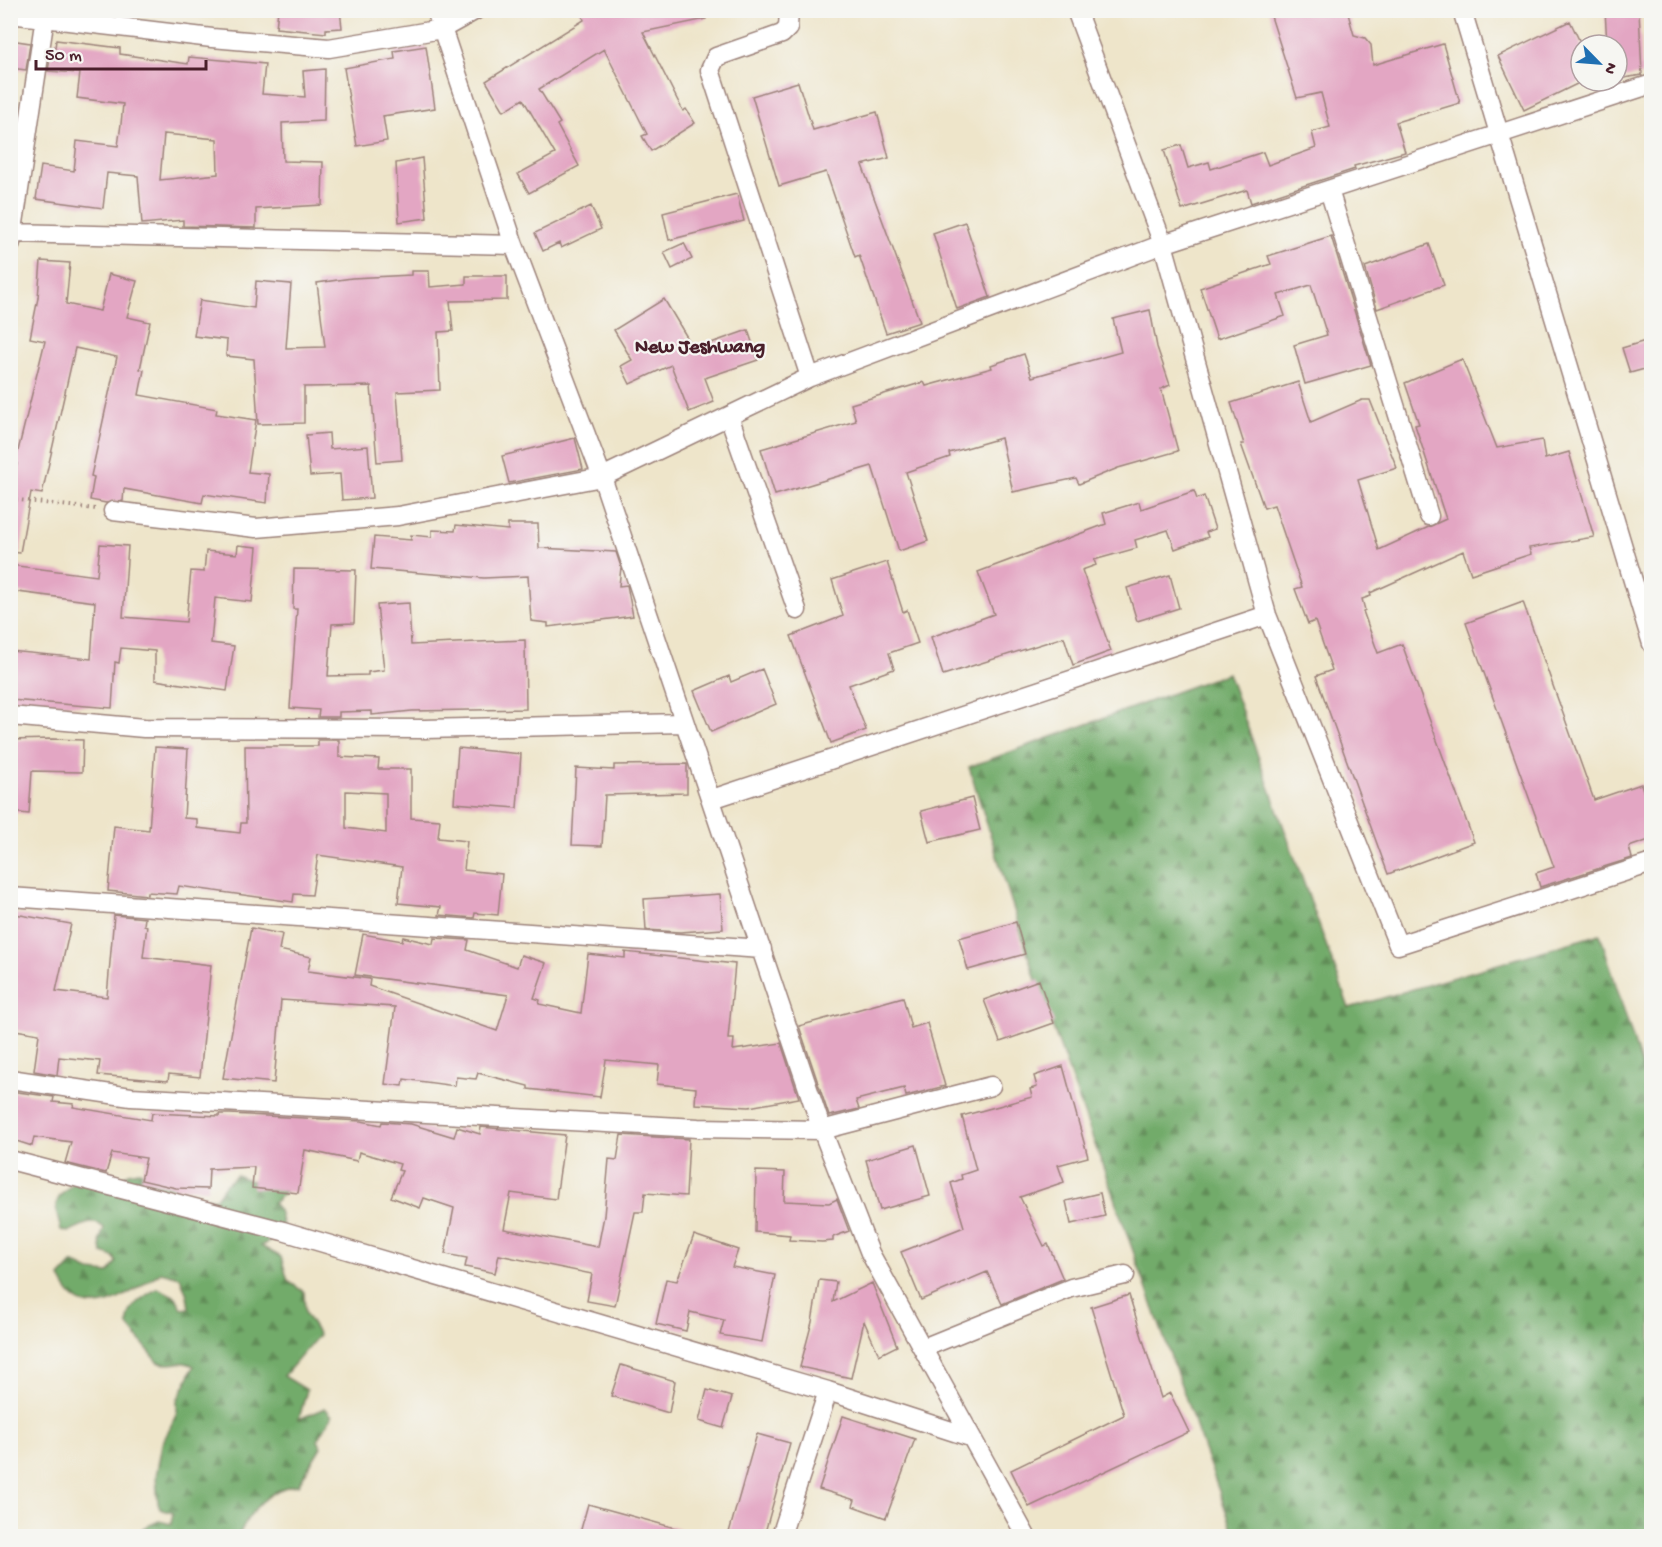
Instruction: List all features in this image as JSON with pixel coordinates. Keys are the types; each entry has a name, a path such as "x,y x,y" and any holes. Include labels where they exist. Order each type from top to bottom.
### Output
{"street":[{"path":"436,10 514,245 602,477 682,723 712,800 822,1130 870,1253 1026,1536"},
{"path":"10,14 45,14 212,38 329,48 442,29 476,10"},
{"path":"789,10 788,28 782,34 716,57 710,70 810,377"},
{"path":"1076,10 1163,244 1268,615 1398,945 1652,863"},
{"path":"1462,10 1652,644"},
{"path":"45,14 11,237 514,245"},
{"path":"112,511 256,528 398,516 602,477 810,377 1163,244 1652,84"},
{"path":"1329,190 1429,516"},
{"path":"729,416 797,610"},
{"path":"712,800 1268,615"},
{"path":"10,716 156,728 425,729 682,723"},
{"path":"10,897 762,949"},
{"path":"10,1079 142,1098 675,1127 822,1130 990,1086"},
{"path":"10,1160 283,1231 828,1391 970,1437"},
{"path":"923,1348 1071,1288 1125,1275"},
{"path":"781,1536 828,1391"}],"path":[{"path":"10,500 112,511"}],"green space":[{"path":"1228,673 1349,1008 1600,934 1651,1096 1651,1536 1235,1536 1035,977 969,767"},
{"path":"139,1171 160,1179 191,1199 216,1198 225,1185 237,1175 251,1181 277,1179 285,1192 273,1203 279,1210 283,1227 271,1240 261,1246 281,1257 288,1281 304,1292 305,1313 319,1335 284,1376 307,1390 299,1419 325,1408 332,1416 318,1440 321,1447 298,1485 278,1490 261,1502 248,1518 239,1536 140,1536 143,1528 159,1521 171,1524 173,1513 160,1509 158,1503 156,1476 162,1444 177,1413 177,1401 194,1366 184,1363 162,1364 158,1362 128,1326 128,1319 137,1303 158,1288 176,1297 182,1309 189,1308 180,1277 161,1272 120,1298 93,1305 80,1302 69,1293 60,1277 73,1263 90,1271 109,1273 116,1262 114,1257 102,1253 100,1240 104,1228 100,1225 91,1223 68,1232 61,1230 56,1207 59,1198 76,1181 108,1186 129,1173"}],"building":[{"path":"278,10 340,10 342,28 326,29 326,33 276,28"},
{"path":"580,10 705,10 706,19 643,32 683,111 686,109 695,123 651,151 642,136 647,134 604,49 539,89 560,123 557,125 579,166 529,193 518,174 555,154 523,99 504,111 486,81 584,20"},
{"path":"1269,10 1347,10 1354,35 1365,38 1371,45 1373,65 1443,44 1460,103 1396,122 1405,152 1354,166 1355,169 1251,203 1247,190 1182,210 1164,150 1181,145 1188,168 1209,162 1211,169 1263,152 1268,165 1316,148 1312,132 1330,127 1321,93 1297,98"},
{"path":"1605,10 1639,10 1642,75 1629,77 1629,33 1606,33"},
{"path":"1570,21 1576,33 1569,33 1569,88 1524,110 1498,56"},
{"path":"10,40 30,43 26,70 10,68"},
{"path":"56,40 120,48 120,54 188,64 189,57 265,64 262,94 305,97 303,71 325,69 324,121 282,123 283,161 323,162 322,205 256,209 256,228 183,226 183,220 142,224 138,176 107,173 103,208 36,199 41,166 74,171 77,141 118,146 121,124 123,104 77,98 80,73 48,71 52,47 55,48","holes":["164,134 217,139 218,174 160,180"]},
{"path":"426,46 435,108 383,116 387,141 357,146 344,68 395,59 394,51"},
{"path":"798,82 813,130 877,112 889,158 862,165 920,322 886,333 859,255 855,257 826,172 779,186 752,96"},
{"path":"422,158 427,218 399,222 396,163"},
{"path":"737,194 744,221 669,240 663,213"},
{"path":"591,206 601,229 561,248 559,243 543,251 535,233"},
{"path":"965,222 990,297 957,309 933,233"},
{"path":"1331,236 1371,365 1305,384 1294,345 1327,335 1311,285 1278,295 1285,316 1217,339 1200,288 1271,264 1268,256"},
{"path":"684,243 692,259 672,269 664,252"},
{"path":"1429,244 1444,285 1377,309 1365,267"},
{"path":"41,261 70,263 66,304 100,311 109,274 137,281 127,317 150,322 140,369 144,370 139,395 217,409 216,414 256,420 248,472 269,474 267,503 204,494 202,503 124,489 123,501 106,503 90,500 94,477 91,476 117,357 75,348 42,494 31,492 20,553 10,552 10,506 17,463 15,463 45,341 30,338 38,298"},
{"path":"411,271 429,271 430,287 466,284 466,276 507,276 507,300 450,301 453,331 438,332 440,390 397,392 402,460 377,462 371,386 304,387 304,423 258,424 254,359 226,356 227,340 194,336 200,300 254,308 256,281 291,284 286,348 325,347 317,283 352,278 411,275"},
{"path":"664,299 694,349 748,330 758,360 705,378 714,402 689,412 671,365 630,384 621,366 632,360 614,330"},
{"path":"1150,310 1157,347 1170,385 1161,389 1178,451 1118,468 1079,484 1076,478 1013,492 1001,438 949,453 950,457 906,472 928,541 899,551 872,466 775,495 761,449 856,421 851,404 924,382 926,386 992,368 991,365 1024,354 1032,377 1121,352 1113,319"},
{"path":"1652,339 1652,367 1630,373 1622,348"},
{"path":"1462,359 1497,448 1542,440 1545,459 1569,452 1594,537 1529,548 1531,554 1471,574 1463,551 1370,593 1371,596 1362,599 1365,610 1363,611 1378,653 1402,644 1474,842 1388,874 1316,676 1332,670 1315,621 1308,624 1295,589 1302,587 1274,505 1264,508 1241,444 1244,444 1231,403 1298,382 1311,422 1362,400 1370,400 1397,468 1358,480 1379,550 1446,519 1415,425 1419,424 1405,383"},
{"path":"329,433 330,449 368,446 372,498 342,500 340,474 310,476 306,435"},
{"path":"575,438 583,469 509,483 502,456"},
{"path":"1194,491 1197,499 1204,496 1215,529 1206,532 1208,537 1175,549 1168,530 1135,540 1137,548 1094,560 1096,565 1082,570 1111,651 1073,665 1064,637 943,675 931,637 994,614 978,572 1106,524 1103,513 1139,502 1141,509"},
{"path":"508,524 538,524 539,548 616,552 621,567 619,586 627,585 633,616 548,627 548,623 531,621 528,576 484,578 371,569 374,537 411,540 411,535 432,537 432,530 455,531 456,525 508,530"},
{"path":"100,544 128,546 123,617 186,622 191,571 204,572 206,551 237,554 238,545 257,547 252,602 215,598 211,643 234,646 227,691 155,680 155,651 121,648 119,663 115,662 112,708 10,700 10,651 91,659 95,602 10,591 10,565 97,576"},
{"path":"887,562 903,612 907,610 918,643 889,653 894,669 849,685 866,730 831,743 791,636 843,616 832,580"},
{"path":"294,569 356,570 354,623 332,624 328,676 368,675 368,672 384,670 377,605 409,603 411,645 525,640 526,709 412,711 372,715 372,711 339,712 339,717 318,717 319,710 290,708 297,609 293,609"},
{"path":"1170,575 1179,608 1137,621 1127,588"},
{"path":"1523,602 1594,800 1641,784 1652,817 1652,839 1629,847 1632,858 1540,887 1536,873 1554,867 1466,623"},
{"path":"762,669 776,704 711,732 694,691 729,676 731,682"},
{"path":"10,740 83,740 82,772 32,771 29,814 10,812"},
{"path":"318,740 339,740 339,757 379,759 378,769 411,769 411,818 440,820 438,838 467,841 464,870 502,874 498,915 475,913 474,918 439,915 441,907 398,903 402,867 318,855 312,895 294,894 293,902 179,886 177,894 147,892 147,895 108,891 114,826 149,830 155,747 188,749 184,818 197,819 197,828 240,833 241,823 246,823 245,746 318,746","holes":["346,791 386,793 386,833 346,828"]},
{"path":"458,748 521,754 517,808 454,803"},
{"path":"687,764 687,793 605,795 602,846 572,845 576,768 614,770 614,765"},
{"path":"972,798 980,830 929,842 921,811"},
{"path":"720,894 723,929 680,932 646,930 644,899"},
{"path":"15,914 71,924 56,991 107,997 114,915 145,918 144,925 147,926 143,957 211,965 200,1077 169,1074 168,1081 98,1075 100,1061 59,1057 57,1075 34,1071 39,1034 10,1029 10,955"},
{"path":"1016,922 1025,954 968,970 959,938"},
{"path":"251,928 282,934 279,950 311,957 308,971 370,979 369,986 497,1031 508,995 355,975 363,934 402,941 403,937 433,944 434,938 469,940 467,950 517,967 521,955 546,963 534,998 540,1000 539,1004 581,1013 588,954 625,958 625,952 735,964 728,1039 734,1039 733,1050 781,1043 799,1098 749,1107 695,1104 696,1088 657,1084 659,1065 606,1060 600,1097 528,1089 528,1086 478,1073 476,1079 456,1077 455,1086 404,1079 403,1086 385,1084 395,1007 281,1000 274,1083 223,1078"},
{"path":"1039,980 1054,1023 1000,1042 984,1000"},
{"path":"903,997 911,1028 927,1023 945,1086 906,1096 904,1088 856,1100 859,1109 829,1116 799,1026"},
{"path":"1063,1066 1088,1157 1058,1165 1064,1182 1020,1197 1044,1246 1048,1244 1063,1279 1002,1304 987,1272 921,1300 901,1252 964,1227 951,1183 962,1179 961,1175 976,1170 962,1116 1032,1097 1030,1089 1037,1087 1034,1076"},
{"path":"10,1091 54,1097 53,1102 74,1104 73,1107 151,1120 152,1113 219,1116 219,1114 230,1114 361,1121 381,1125 382,1122 411,1124 454,1137 457,1127 480,1134 481,1127 565,1135 556,1199 511,1193 504,1229 598,1247 604,1216 609,1159 617,1160 621,1135 689,1139 686,1196 645,1193 643,1212 635,1212 615,1306 587,1301 592,1274 499,1255 495,1273 465,1267 467,1258 445,1254 454,1208 424,1198 420,1208 391,1197 402,1171 398,1170 400,1164 359,1152 357,1161 305,1150 298,1193 252,1188 254,1167 209,1169 208,1189 176,1188 141,1180 146,1158 112,1153 106,1173 65,1163 71,1142 34,1137 32,1146 10,1139"},
{"path":"916,1145 930,1196 880,1210 866,1160"},
{"path":"756,1171 785,1172 784,1201 829,1203 837,1199 849,1231 833,1237 833,1241 822,1242 789,1240 790,1235 755,1232"},
{"path":"1100,1193 1105,1216 1071,1224 1066,1201"},
{"path":"694,1235 738,1250 732,1267 775,1275 762,1342 720,1335 724,1320 690,1312 686,1331 656,1324 666,1279 677,1281"},
{"path":"819,1280 836,1282 833,1302 872,1283 897,1346 879,1355 864,1321 851,1378 800,1367 812,1322"},
{"path":"1129,1295 1161,1398 1170,1393 1189,1432 1029,1507 1011,1470 1124,1415 1091,1307"},
{"path":"621,1365 675,1381 669,1413 611,1396"},
{"path":"707,1390 732,1397 723,1428 699,1421"},
{"path":"843,1416 915,1439 886,1518 853,1506 855,1500 819,1489"},
{"path":"757,1434 790,1443 764,1536 728,1536"},
{"path":"588,1504 686,1531 685,1536 592,1536 580,1533"}],"district":[{"name":"New Jeshwang","path":"700,348"}]}
